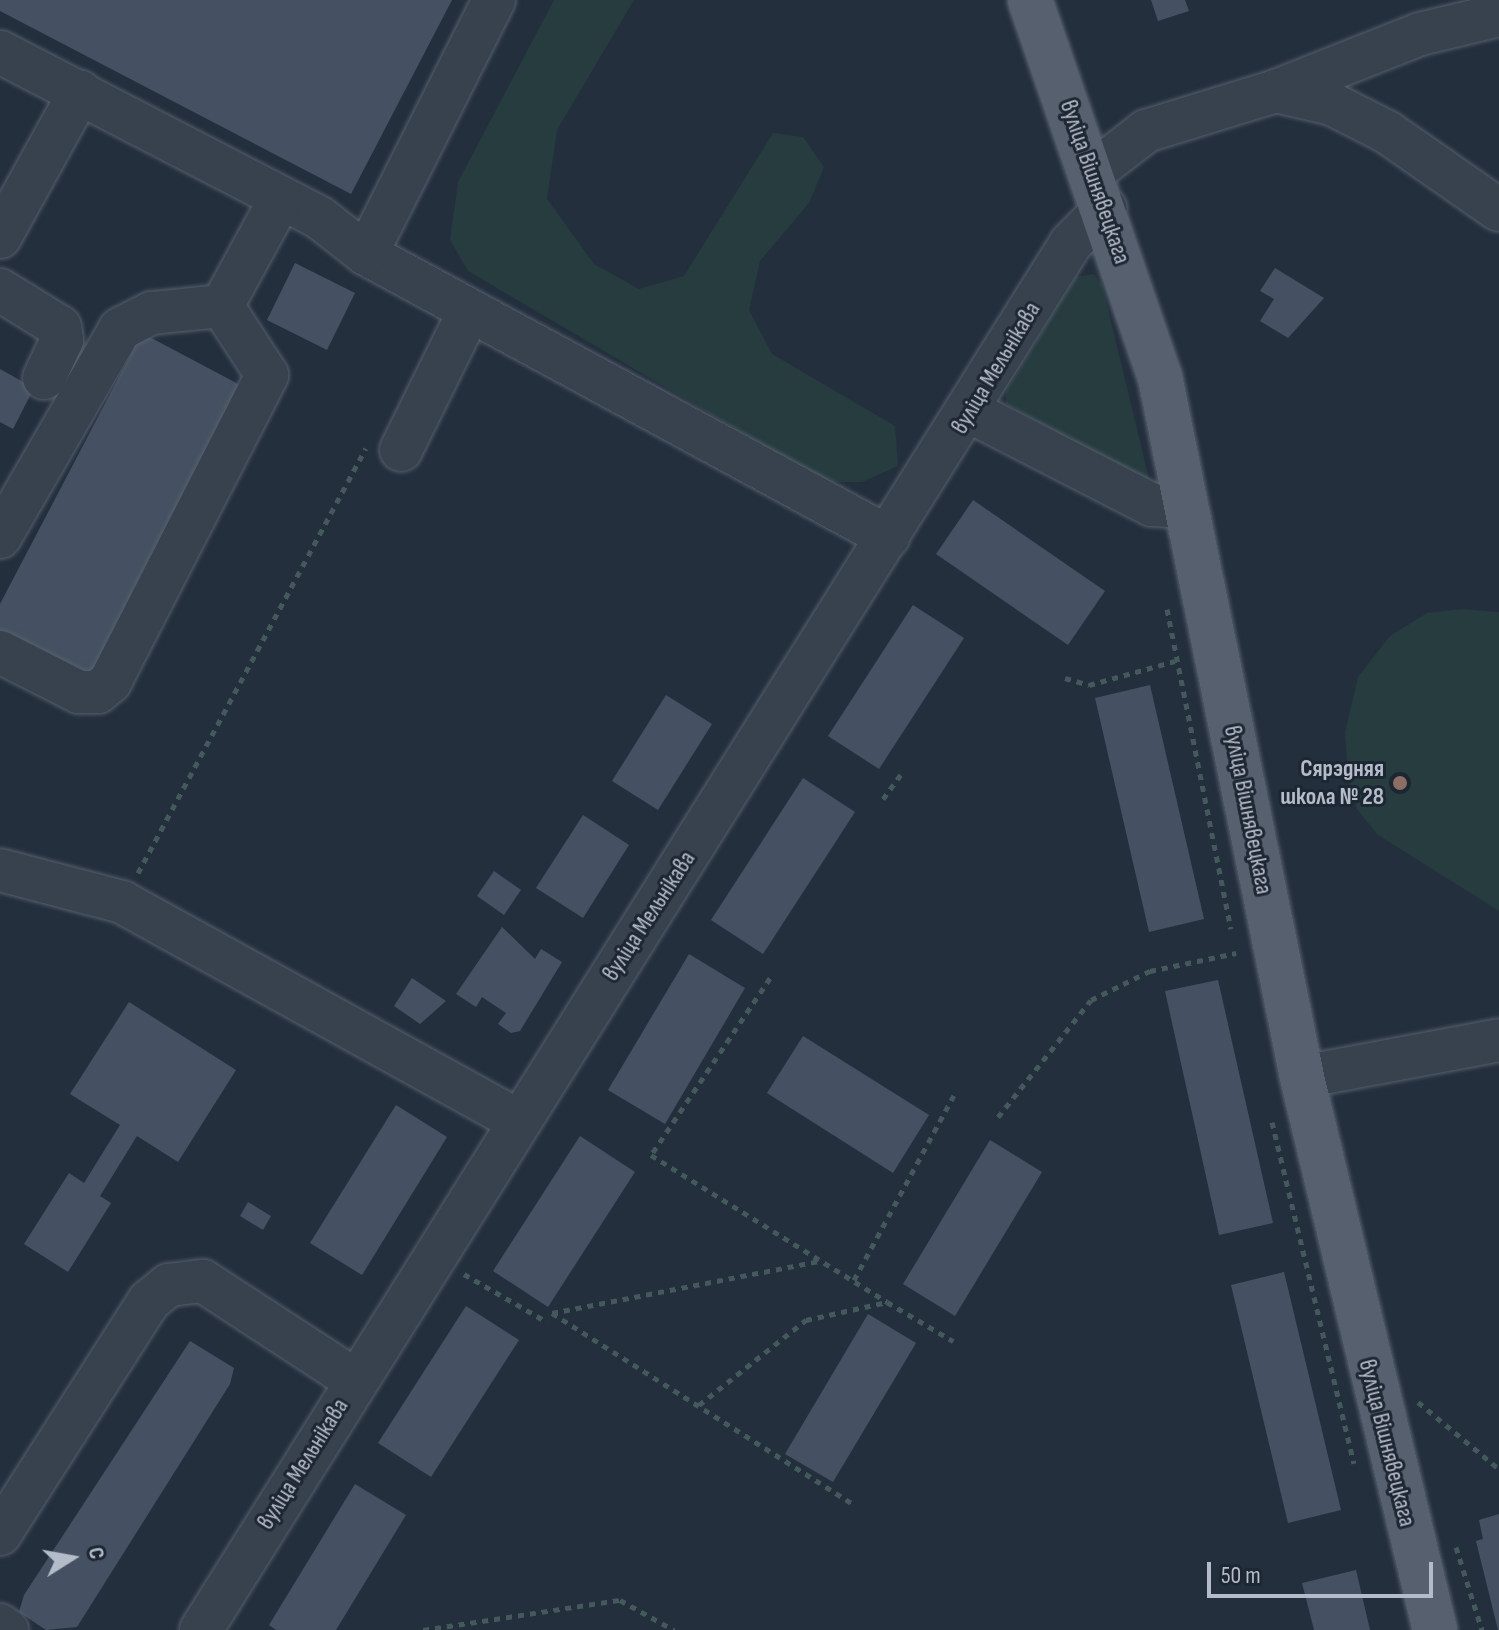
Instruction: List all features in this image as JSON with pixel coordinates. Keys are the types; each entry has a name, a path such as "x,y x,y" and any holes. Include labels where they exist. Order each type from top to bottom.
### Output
{"main road":[{"name":"вуліца Вішнявецкага","path":"1030,0 1100,190 1160,377 1302,1077 1435,1630"}],"street":[{"path":"366,254 494,0"},
{"name":"вуліца Мельнікава","path":"201,1630 432,1256 888,537 971,412 1100,190 1146,131 1276,91 1416,17 1499,15"},
{"path":"0,52 281,198 366,254 468,314 888,537"},
{"path":"1276,91 1332,104 1387,132 1499,210"},
{"path":"0,237 80,92"},
{"path":"222,306 281,198"},
{"path":"0,290 60,327 62,340 44,378"},
{"path":"0,537 120,329 152,313 222,306"},
{"path":"0,652 79,692 98,692 110,682 267,375 222,306"},
{"path":"401,450 468,314"},
{"path":"971,412 1152,505 1186,507"},
{"path":"0,870 122,902 518,1121"},
{"path":"1302,1077 1499,1040"},
{"path":"0,1534 149,1301 169,1285 203,1281 355,1380"},
{"path":"0,1625 7,1630"}],"path":[{"path":"122,902 372,437 401,450"},
{"path":"1065,678 1089,685 1175,661"},
{"path":"883,799 903,771"},
{"path":"998,1117 1091,1000 1150,971 1236,953"},
{"path":"770,978 651,1155 953,1341"},
{"path":"854,1281 956,1091"},
{"path":"432,1256 547,1322"},
{"path":"821,1261 552,1313 855,1505"},
{"path":"699,1405 806,1320 887,1302"},
{"path":"1414,1398 1499,1469"},
{"path":"423,1630 620,1600 674,1630"}],"green space":[{"path":"554,0 634,0 557,130 547,199 594,264 639,289 684,276 773,133 803,137 824,167 809,203 760,261 749,310 772,354 895,426 898,466 862,482 826,482 468,271 450,240 458,182"},
{"path":"1094,274 1102,284 1150,483 1006,404 1006,391 1076,277"},
{"path":"1462,609 1499,612 1499,911 1378,835 1357,809 1348,773 1345,733 1358,677 1390,636 1427,613"}],"building":[{"path":"0,0 452,0 351,194 0,11"},
{"path":"1151,0 1185,0 1189,11 1158,21"},
{"path":"295,263 355,293 327,350 267,320"},
{"path":"1275,268 1324,298 1288,338 1260,321 1274,299 1260,291"},
{"path":"142,333 242,386 86,683 0,637 0,604"},
{"path":"0,369 34,388 13,429 0,422"},
{"path":"973,500 1105,591 1068,645 936,554"},
{"path":"913,605 964,638 879,769 828,736"},
{"path":"1150,685 1204,919 1149,932 1095,698"},
{"path":"666,695 712,724 658,810 612,781"},
{"path":"803,778 855,812 763,954 711,920"},
{"path":"583,815 629,845 583,918 536,888"},
{"path":"494,871 521,890 504,915 477,896"},
{"path":"502,927 535,959 541,949 562,962 520,1031 511,1033 498,1024 506,1013 482,997 476,1007 456,994"},
{"path":"689,954 745,988 665,1124 608,1090"},
{"path":"412,978 446,1001 420,1024 394,1006"},
{"path":"1218,980 1273,1223 1219,1235 1165,991"},
{"path":"129,1002 236,1070 178,1162 137,1136 100,1196 111,1203 68,1272 24,1244 69,1173 84,1183 120,1125 70,1094"},
{"path":"803,1036 929,1115 893,1173 767,1093"},
{"path":"396,1105 447,1137 362,1275 310,1243"},
{"path":"580,1136 635,1172 548,1307 493,1271"},
{"path":"990,1140 1042,1172 955,1316 903,1284"},
{"path":"248,1202 271,1216 263,1230 240,1216"},
{"path":"1284,1272 1341,1510 1288,1523 1231,1285"},
{"path":"466,1306 519,1340 431,1477 378,1443"},
{"path":"868,1314 916,1343 833,1482 785,1454"},
{"path":"190,1341 234,1368 230,1384 77,1627 46,1630 19,1612 24,1595"},
{"path":"355,1484 406,1515 336,1630 276,1630 269,1625"},
{"path":"1499,1514 1498,1630 1476,1541 1483,1539 1479,1520"},
{"path":"1356,1570 1370,1630 1314,1630 1302,1583"}],"place":[{"name":"Сярэдняя школа № 28","path":"1400,783"}]}
